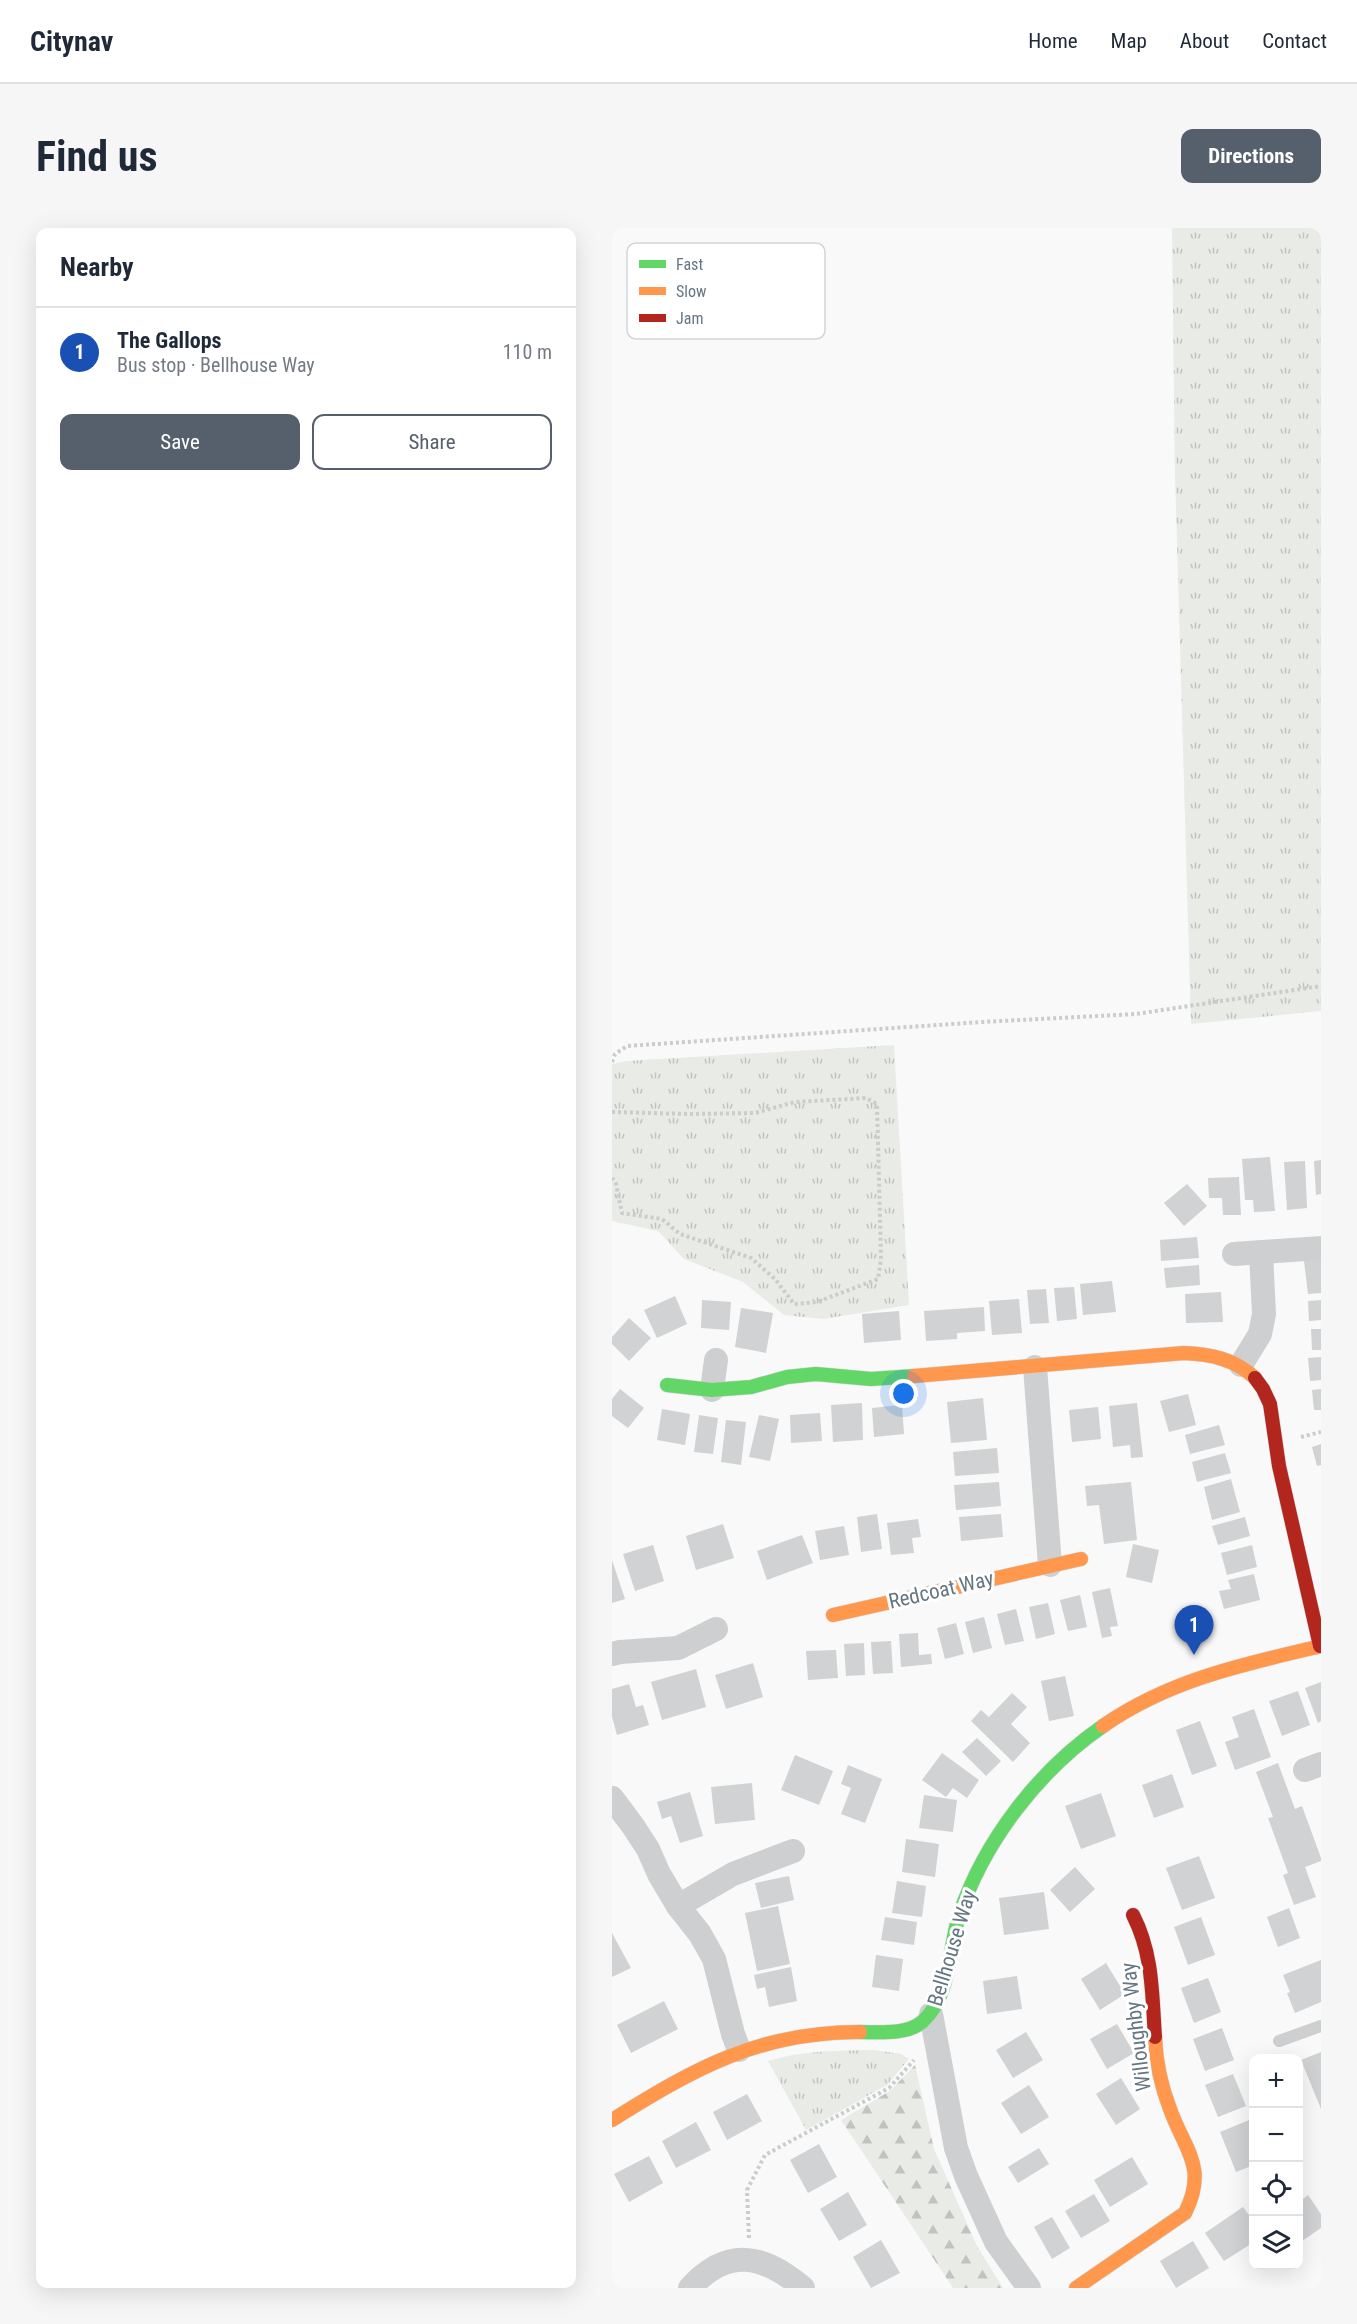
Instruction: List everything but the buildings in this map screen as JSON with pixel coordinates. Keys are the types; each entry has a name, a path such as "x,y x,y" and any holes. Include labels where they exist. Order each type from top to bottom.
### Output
{"street":[{"path":"1234,1254 1321,1248"},
{"path":"1241,1365 1260,1334 1262,1324 1261,1253"},
{"path":"667,1385 712,1390 751,1387 787,1377 816,1374 871,1378 1035,1367 1184,1353 1205,1354 1241,1365 1259,1383 1269,1400 1274,1417 1274,1443 1283,1488 1321,1646"},
{"path":"712,1390 716,1360"},
{"path":"1035,1367 1050,1565"},
{"name":"Redcoat Way","path":"832,1615 1081,1559"},
{"path":"612,1654 678,1648 716,1629"},
{"name":"Bellhouse Way","path":"1029,2288 996,2242 966,2176 957,2148 934,2024 959,1915 974,1879 1008,1821 1047,1774 1086,1739 1119,1714 1158,1693 1213,1673 1321,1646"},
{"path":"612,1798 643,1841 678,1906 700,1934 714,1959 739,2050"},
{"path":"678,1906 733,1874 793,1851"},
{"name":"Willoughby Way","path":"1076,2288 1185,2212 1192,2199 1196,2182 1193,2164 1165,2096 1158,2065 1150,1957 1144,1932 1133,1915"},
{"path":"612,2120 696,2069 739,2050 788,2037 899,2031 934,2024"},
{"path":"690,2288 715,2268 730,2262 750,2259 768,2263 784,2272 803,2288"}],"lane":[{"path":"1279,2041 1321,2026"}],"path":[{"path":"612,1062 615,1054 627,1046 1136,1014 1321,986"},
{"path":"612,1112 755,1113 795,1102 866,1098 877,1104 881,1259 878,1279 817,1302 794,1304 776,1280 751,1258 680,1234 662,1219 622,1213 616,1184 612,1178"},
{"path":"750,2259 747,2190 765,2155 889,2088 934,2024"}],"green space":[{"path":"1172,228 1321,228 1321,1011 1191,1024 1175,474"},
{"path":"894,1045 909,1305 823,1319 784,1315 743,1282 684,1259 658,1231 612,1221 612,1064 626,1061"},
{"path":"874,2050 901,2054 909,2059 887,2085 806,2130 768,2061 807,2053"},
{"path":"915,2065 934,2149 977,2246 1003,2288 953,2288 841,2120 890,2091"}],"traffic: fast":[{"path":"667,1385 712,1390 751,1387 787,1377 816,1374 871,1379 914,1376"},
{"path":"860,2032 892,2032 909,2029 922,2022 931,2012 944,1986 959,1916 983,1861 1016,1809 1036,1786 1079,1744 1103,1726"}],"traffic: slow":[{"path":"914,1376 1184,1353 1231,1362 1255,1378"},
{"path":"833,1615 1081,1559"},
{"path":"1103,1726 1154,1697 1208,1675 1321,1646"},
{"path":"612,2120 672,2084 729,2056 790,2038 860,2032"},
{"path":"1076,2288 1185,2213 1192,2197 1194,2183 1192,2159 1164,2092 1155,2037"}],"traffic: jam":[{"path":"1255,1378 1270,1404 1279,1466 1320,1646"},
{"path":"1133,1915 1148,1959 1155,2037"}],"place":[{"name":"The Gallops","path":"1194,1655"}]}
